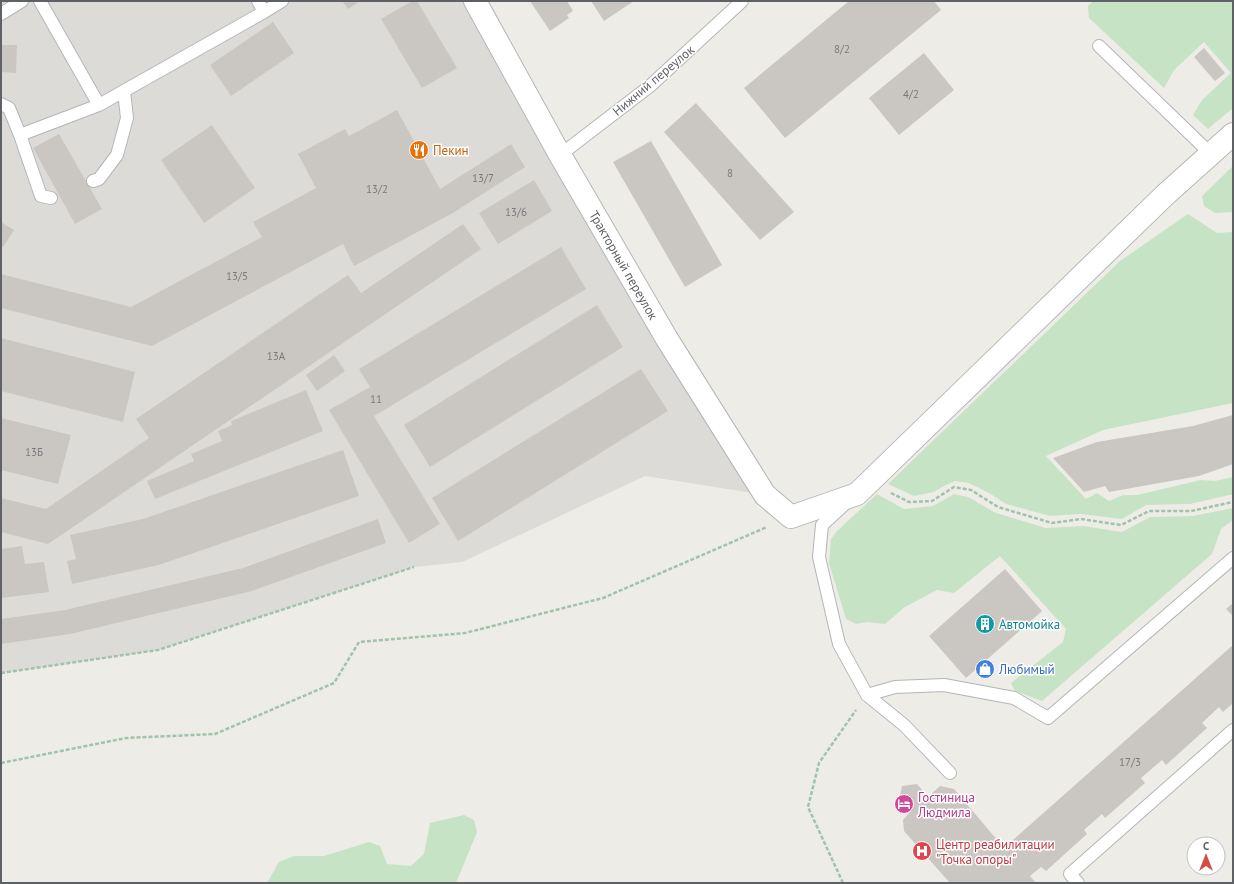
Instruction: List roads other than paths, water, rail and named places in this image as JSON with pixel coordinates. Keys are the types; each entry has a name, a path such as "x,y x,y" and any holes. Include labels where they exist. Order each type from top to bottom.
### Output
{"street":[{"name":"Тракторный переулок","path":"475,1 560,155 667,339 765,495 791,517 863,488"},
{"path":"863,488 1165,195 1233,134"}],"lane":[{"path":"1,14 22,1"},
{"path":"40,1 98,105"},
{"path":"258,1 264,12"},
{"path":"20,135 98,105 282,1"},
{"name":"Нижний переулок","path":"560,155 650,86 742,1"},
{"path":"1099,46 1210,154"},
{"path":"93,181 98,178 117,155 127,118 124,91"},
{"path":"1,104 9,108 41,196 51,198"},
{"path":"863,488 822,525 819,557 839,644 867,695 904,725 950,773"},
{"path":"867,695 895,687 944,685 1014,698 1048,718 1233,558"},
{"path":"1078,883 1070,874 1233,730"}],"place":[{"name":"Пекин","path":"419,150"},
{"name":"Автомойка","path":"985,624"},
{"name":"Любимый","path":"985,669"},
{"name":"Гостиница Людмила","path":"904,804"},
{"name":"Центр реабилитации \"Точка опоры\"","path":"922,851"}]}
